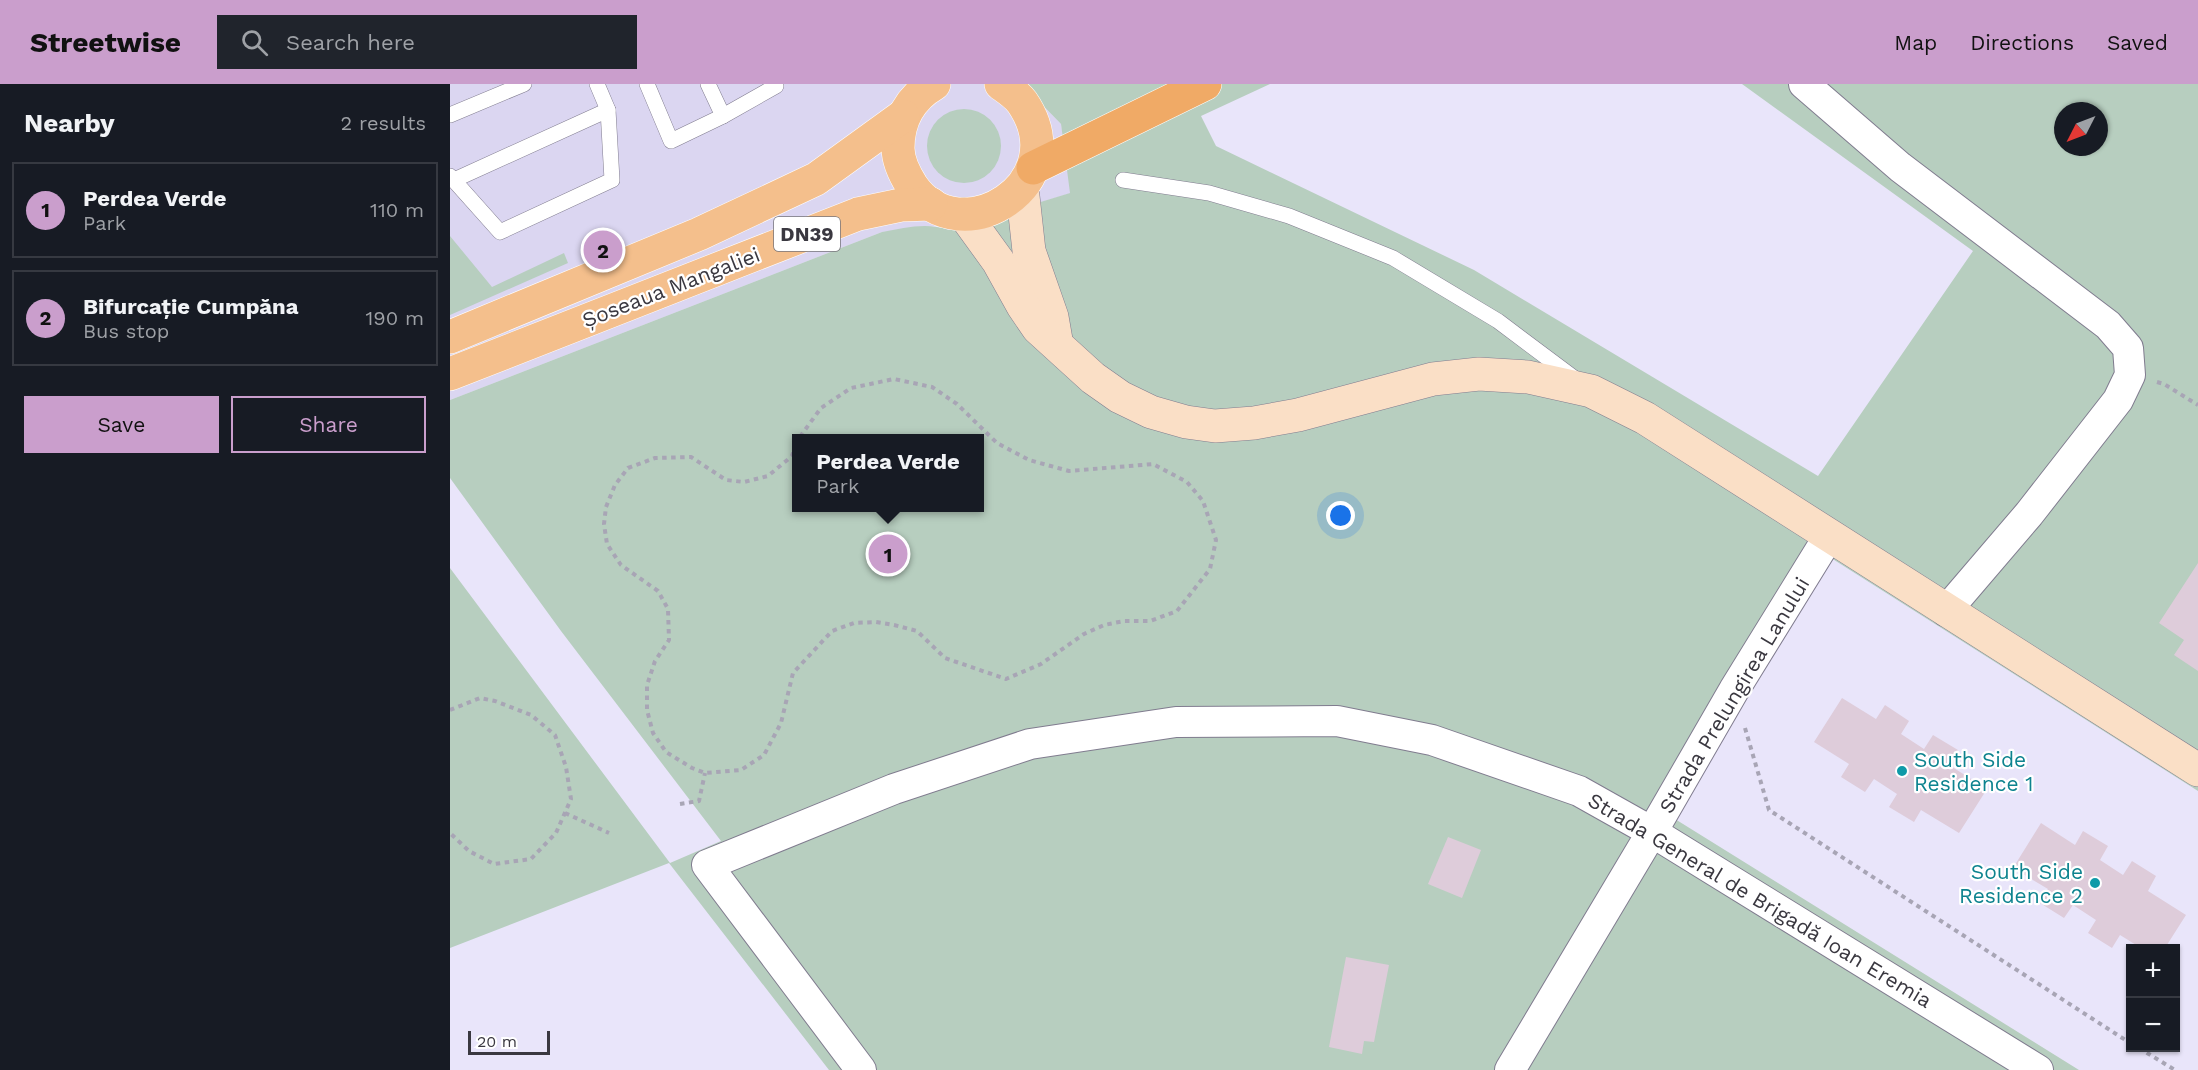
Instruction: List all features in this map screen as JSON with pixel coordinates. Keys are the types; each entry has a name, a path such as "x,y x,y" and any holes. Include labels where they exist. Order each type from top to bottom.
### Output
{"highway":[{"name":"DN39","path":"1027,178 1164,102 1205,84"}],"main road":[{"path":"1001,84 1021,100 1034,124 1037,146 1027,178 1029,251 1052,317 1057,345"},
{"name":"DN39","path":"916,96 898,137 898,154 905,175 916,192 931,204 964,214 983,212 1003,204 1027,178"},
{"name":"Șoseaua Mangaliei","path":"450,337 699,234 816,179 916,96"},
{"name":"Șoseaua Mangaliei","path":"450,374 858,213 901,205 931,204"},
{"path":"964,214 998,261 1038,328 1093,378 1120,397 1151,412 1186,422 1215,426 1254,423 1298,415 1433,379 1479,374 1528,377 1591,391 1645,418 2198,770"}],"street":[{"path":"1804,84 1900,167 2108,325 2128,348 2130,375 2118,400 2029,514 1946,611"},
{"name":"Strada Prelungirea Lanului","path":"1510,1070 1734,690 1829,536"},
{"name":"Strada General de Brigadă Ioan Eremia","path":"861,1070 706,865 894,789 1030,744 1176,722 1337,721 1432,740 1579,790 1652,832 2038,1070"}],"lane":[{"path":"450,115 524,84"},
{"path":"597,84 608,110 612,180 500,232 452,178 608,110"},
{"path":"647,84 671,141 723,117 776,85"},
{"path":"708,84 723,117"},
{"path":"1123,180 1209,193 1289,216 1393,258 1497,321 1591,391"}],"path":[{"path":"2130,375 2164,384 2198,405"},
{"path":"792,456 768,476 744,482 726,480 691,457 655,458 628,468 615,485 606,507 604,524 606,544 621,565 658,591 668,609 669,640 655,661 647,684 647,710 653,733 666,752 705,773 741,770 764,755 781,723 793,673 832,631 854,623 876,622 894,625 917,632 945,658 1006,680 1041,664 1084,633 1104,625 1124,621 1150,621 1177,611 1210,569 1216,540 1203,501 1187,482 1153,464 1069,471 1029,460 997,443 957,404 932,387 894,379 851,388 821,408 800,434"},
{"path":"1734,690 1769,810 2126,1040"},
{"path":"450,710 480,698 495,701 531,715 555,735 567,767 571,799 556,833 531,859 494,864 469,850 450,833"},
{"path":"680,804 699,801 705,773"},
{"path":"564,813 609,833"},
{"path":"2147,1052 2175,1070"}],"shaded area":[{"path":"450,84 1022,84 1061,124 1071,193 949,230 937,226 882,232 450,400"}],"green space":[{"path":"1022,84 1270,84 1201,116 1216,146 1474,270 1818,476 1973,251 1742,84 2198,84 2198,791 1820,551 1675,819 2079,1070 829,1070 669,863 450,948 450,568 670,863 721,841 561,631 450,478 450,400 882,232 924,226 949,230 1070,193 1061,124"},
{"path":"964,109 985,115 995,125 1001,146 995,167 985,177 964,183 943,177 933,167 927,146 933,125 943,115"},
{"path":"450,236 492,287 564,253 568,263 450,315"}],"building":[{"path":"2198,563 2198,671 2174,655 2184,640 2159,623"},
{"name":"South Side Residence 1","path":"1842,698 1876,719 1885,705 1909,721 1901,734 1924,749 1933,735 1958,750 1949,765 1987,789 1959,833 1921,810 1914,822 1889,807 1897,794 1874,779 1865,792 1841,777 1849,764 1814,742"},
{"name":"South Side Residence 2","path":"2041,823 2075,845 2083,831 2108,846 2100,860 2123,875 2132,861 2156,876 2148,891 2186,915 2168,944 2135,944 2120,935 2112,948 2088,933 2096,920 2073,905 2064,918 2040,903 2048,889 2013,868"},
{"path":"1448,837 1481,850 1462,898 1428,884"},
{"path":"1346,957 1389,965 1374,1042 1364,1041 1362,1054 1329,1047"}],"place":[{"name":"Bifurcație Cumpăna","path":"603,250"},
{"name":"Perdea Verde","path":"888,554"},
{"name":"South Side Residence 1","path":"1902,771"},
{"name":"South Side Residence 2","path":"2095,883"}]}
